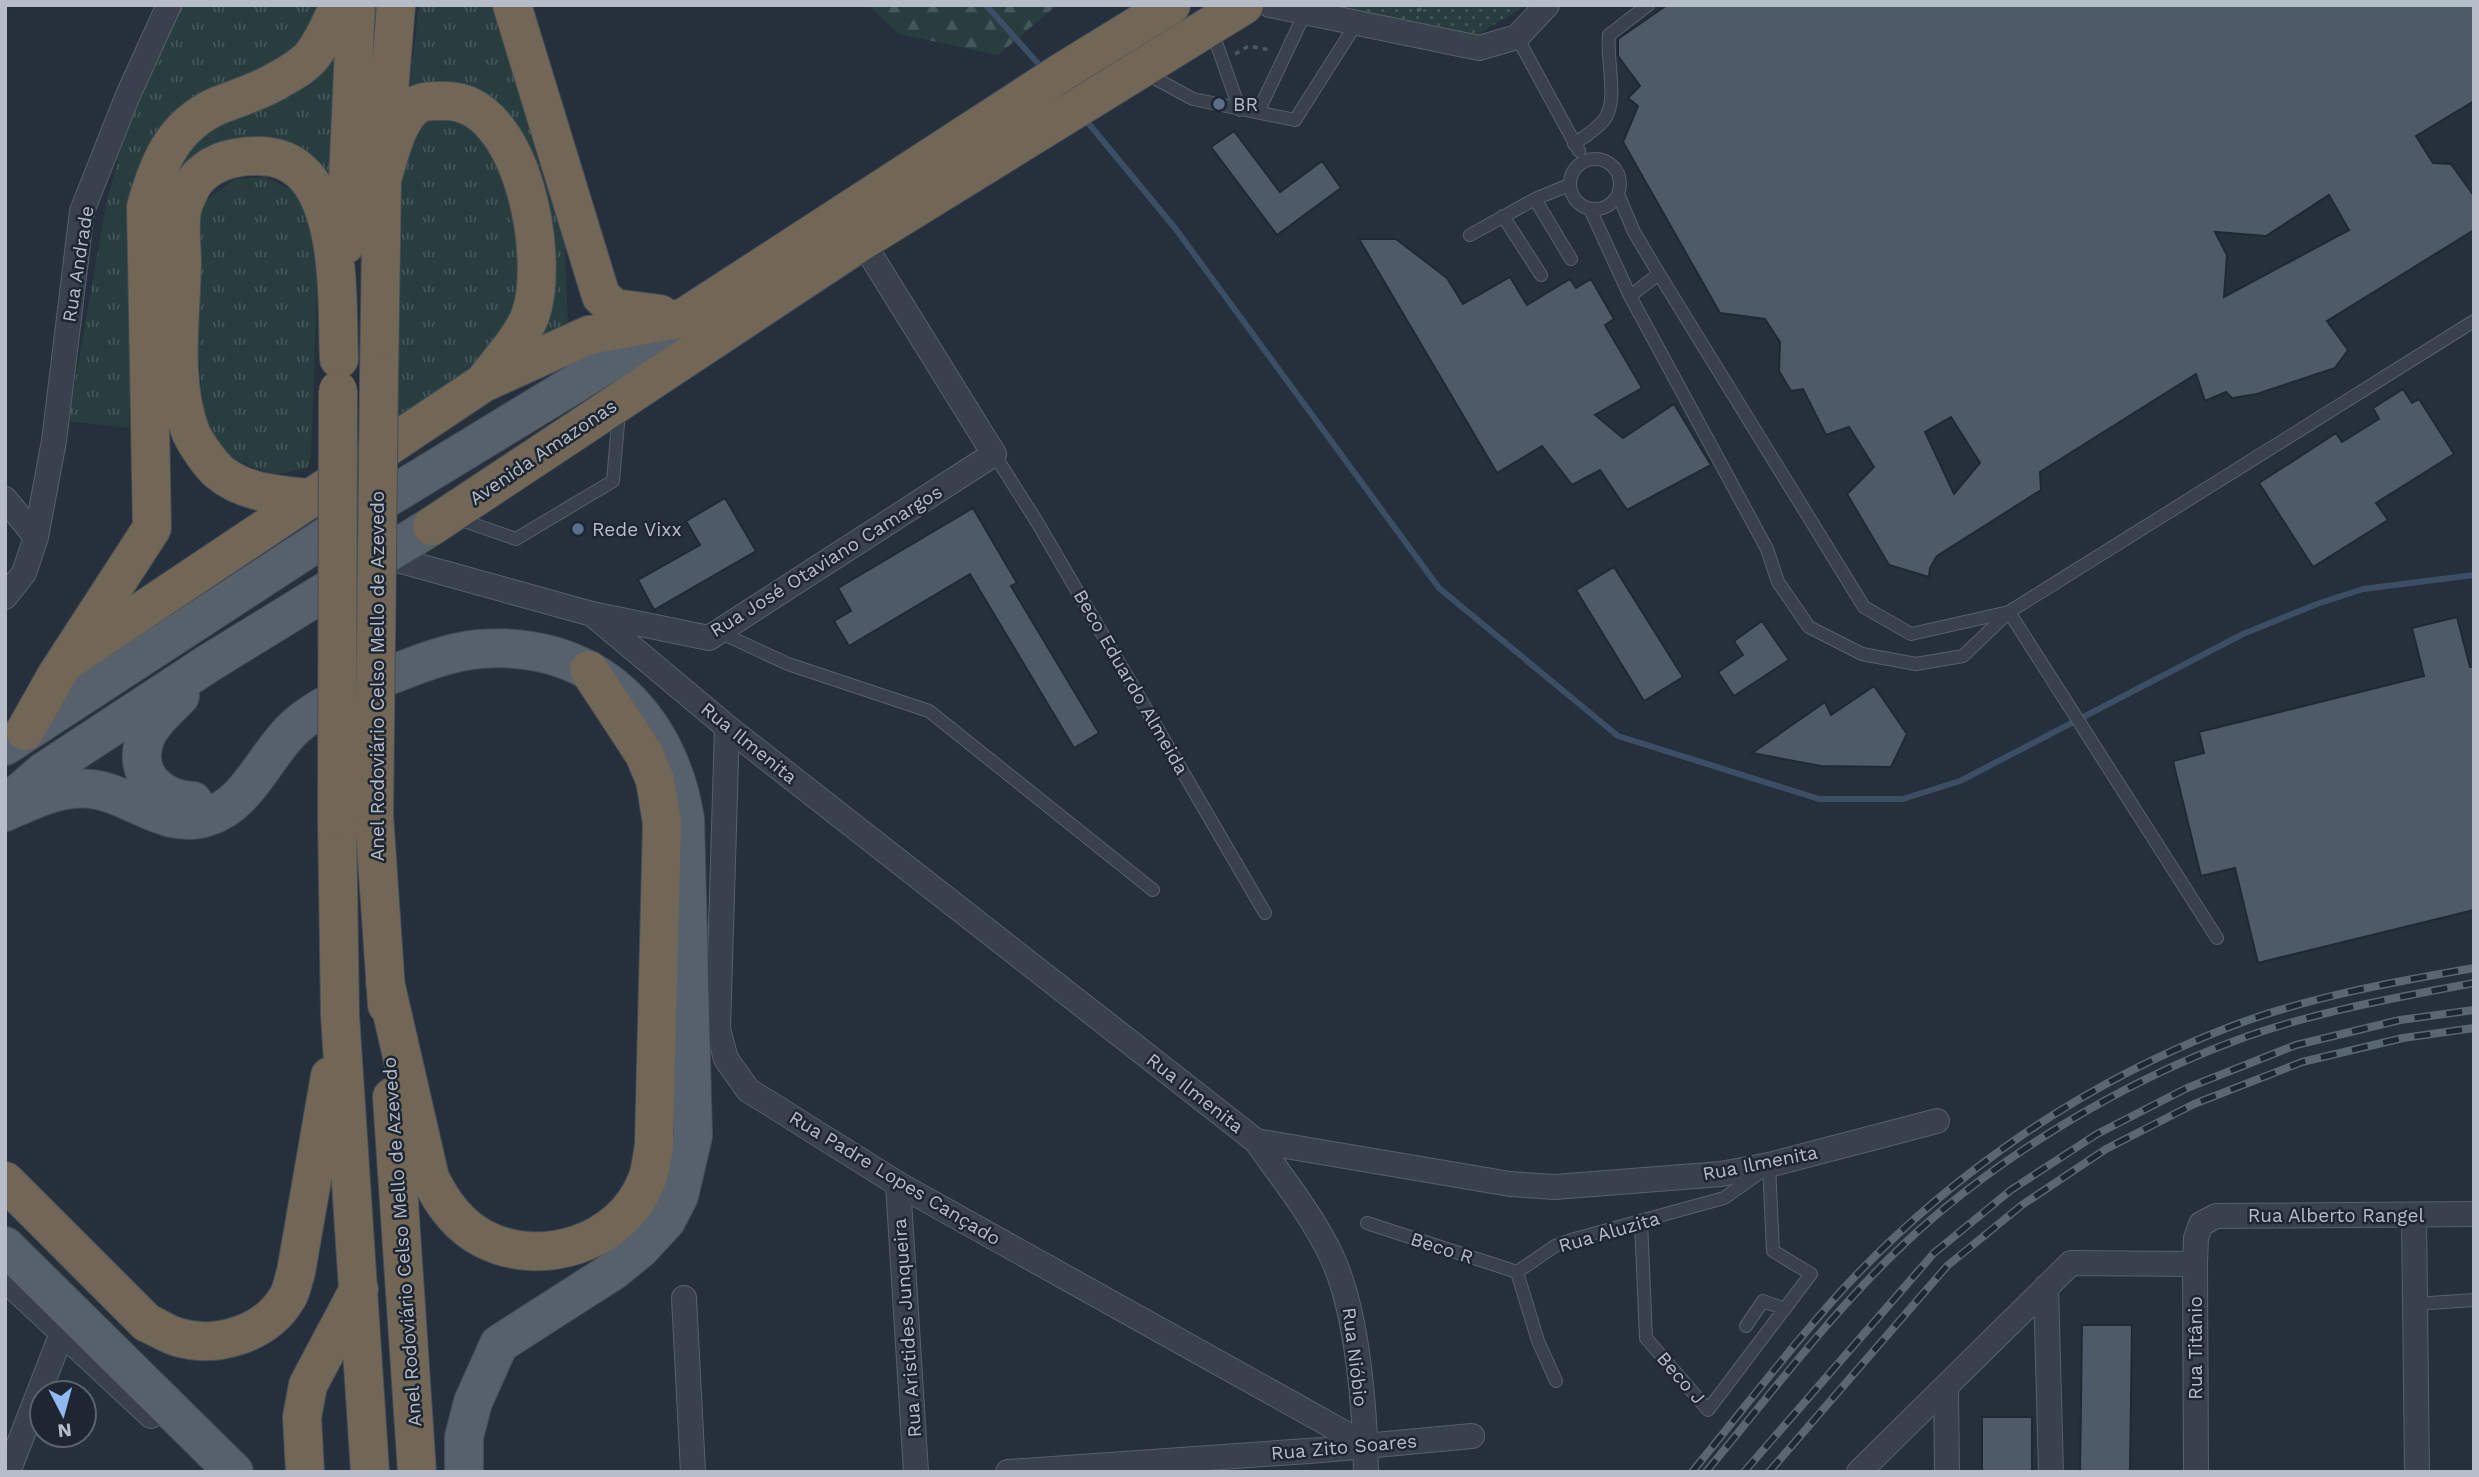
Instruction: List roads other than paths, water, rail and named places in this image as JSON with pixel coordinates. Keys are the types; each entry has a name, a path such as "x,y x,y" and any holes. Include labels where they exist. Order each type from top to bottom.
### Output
{"highway":[{"path":"15,738 152,528 146,206 155,172 169,144 183,127 214,108 291,73 310,58 323,39 339,5"},
{"name":"Anel Rodoviário Celso Mello de Azevedo","path":"356,5 338,375 355,816 385,982 417,1472"},
{"name":"Anel Rodoviário Celso Mello de Azevedo","path":"370,1472 340,1015 355,816 379,376 382,179 396,5"},
{"path":"512,5 601,296 614,308 683,318"},
{"name":"Avenida Amazonas","path":"683,318 1062,72 1171,5"},
{"name":"Avenida Amazonas","path":"440,520 862,241 1244,5"},
{"path":"382,179 404,121 415,106 432,100 457,101 484,114 513,158 530,204 537,238 536,292 530,317 483,383"},
{"path":"309,498 252,490 219,471 192,434 181,387 182,211 195,182 216,164 238,156 267,156 291,164 307,176 321,197 329,223 338,375"},
{"path":"67,661 483,383 589,335 683,318"},
{"path":"385,982 430,1178 442,1201 480,1237 521,1250 550,1251 579,1245 601,1235 620,1221 648,1180 654,1145 662,823 655,780 648,761 630,729 589,670"},
{"path":"5,1181 147,1323 177,1337 205,1341 228,1339 253,1331 288,1298 296,1272 340,1015"},
{"path":"305,1472 302,1416 308,1385 359,1289"}],"main road":[{"name":"Avenida Amazonas","path":"15,738 356,517 683,318"},
{"name":"Avenida Amazonas","path":"5,805 43,772 209,663 440,520"},
{"path":"5,812 46,794 79,788 95,789 158,814 188,820 219,813 240,795 295,727 357,688 407,669 480,649 532,652 589,670 622,692 649,722 675,772 687,846 693,1136 679,1196 666,1221 640,1249 614,1271 499,1344 473,1402 464,1437 464,1472"},
{"path":"209,663 152,727 145,740 147,780 159,792 178,800 202,802 240,795"},
{"path":"5,1246 234,1472"}],"street":[{"name":"Rua Andrade","path":"5,597 24,573 36,537 54,441 82,211 128,95 169,5"},
{"path":"1270,5 1479,48 1517,37 1547,5"},
{"path":"862,241 994,454"},
{"name":"Rua José Otaviano Camargos","path":"383,556 592,614 709,638 994,454"},
{"path":"5,499 36,537"},
{"path":"440,520 425,544 429,556 447,575"},
{"name":"Rua Ilmenita","path":"592,614 727,727 1256,1141 1510,1184 1555,1187 1721,1174 1769,1165 1937,1121"},
{"name":"Rua Padre Lopes Cançado","path":"727,727 718,1028 726,1059 748,1090 898,1184 1366,1446"},
{"name":"Rua Nióbio","path":"1256,1141 1311,1217 1333,1258 1349,1304 1366,1446 1366,1472"},
{"name":"Rua Aristides Junqueira","path":"898,1184 916,1472"},
{"name":"Rua Alberto Rangel","path":"2201,1224 2216,1216 2474,1214"},
{"path":"2414,1215 2417,1472"},
{"name":"Rua Titânio","path":"2196,1472 2195,1265 2196,1238 2201,1224"},
{"path":"1859,1472 2071,1263 2195,1265"},
{"path":"5,1280 212,1472"},
{"path":"2046,1287 2051,1472"},
{"path":"684,1298 693,1472"},
{"path":"8,1472 62,1333"},
{"path":"1946,1387 1947,1472"},
{"name":"Rua Zito Soares","path":"1007,1472 1143,1466 1472,1436"}],"lane":[{"path":"1574,144 1604,121 1612,104 1607,59 1609,35 1648,5"},
{"path":"1259,110 1305,13"},
{"path":"1141,71 1193,99 1240,110 1259,110 1295,120 1356,24"},
{"path":"1210,26 1240,110"},
{"path":"1517,37 1574,144 1588,159"},
{"path":"1618,194 1611,204 1590,209 1579,205 1572,196 1569,185 1571,174 1578,165 1588,159 1600,159 1618,172 1618,194 1634,232 1864,607 1911,634 2009,612"},
{"path":"1470,235 1535,199 1569,185"},
{"path":"1535,199 1571,259"},
{"path":"1590,209 1630,296 1767,549 1778,582 1809,627 1862,654 1916,664 1963,656 2009,612 2474,321"},
{"path":"1503,216 1541,275"},
{"path":"1630,296 1659,274"},
{"path":"440,520 516,539 613,481 620,401"},
{"name":"Beco Eduardo Almeida","path":"994,454 1037,522 1265,913"},
{"path":"2009,612 2217,939"},
{"path":"719,632 788,664 929,711 1153,890"},
{"path":"1746,1326 1763,1301 1786,1308 1811,1274 1773,1251 1769,1165"},
{"name":"Rua Aluzita","path":"1517,1272 1555,1246 1724,1198 1769,1165"},
{"name":"Beco J","path":"1641,1222 1646,1338 1708,1410 1786,1308"},
{"name":"Beco R","path":"1367,1223 1517,1272"},
{"path":"1517,1272 1538,1341 1556,1381"},
{"path":"2415,1304 2474,1300"}],"waterway":[{"path":"986,5 1043,69"},
{"path":"1084,118 1175,228 1439,588 1618,736 1819,799 1903,799 1960,781 2243,634 2317,604 2363,589 2474,575"}],"railway":[{"path":"1692,1472 1824,1310 1885,1246 1975,1169 2072,1103 2177,1049 2261,1016 2382,985 2474,968"},
{"path":"1706,1472 1826,1326 1877,1270 1939,1213 1978,1182 2060,1126 2148,1078 2237,1040 2324,1014 2474,983"},
{"path":"1744,1472 1934,1253 2011,1190 2097,1134 2187,1088 2296,1045 2400,1020 2474,1010"},
{"path":"1769,1472 1947,1266 2022,1205 2106,1149 2194,1104 2302,1062 2403,1038 2474,1028"}],"place":[{"name":"BR","path":"1219,104"},
{"name":"Rede Vixx","path":"578,529"}]}
